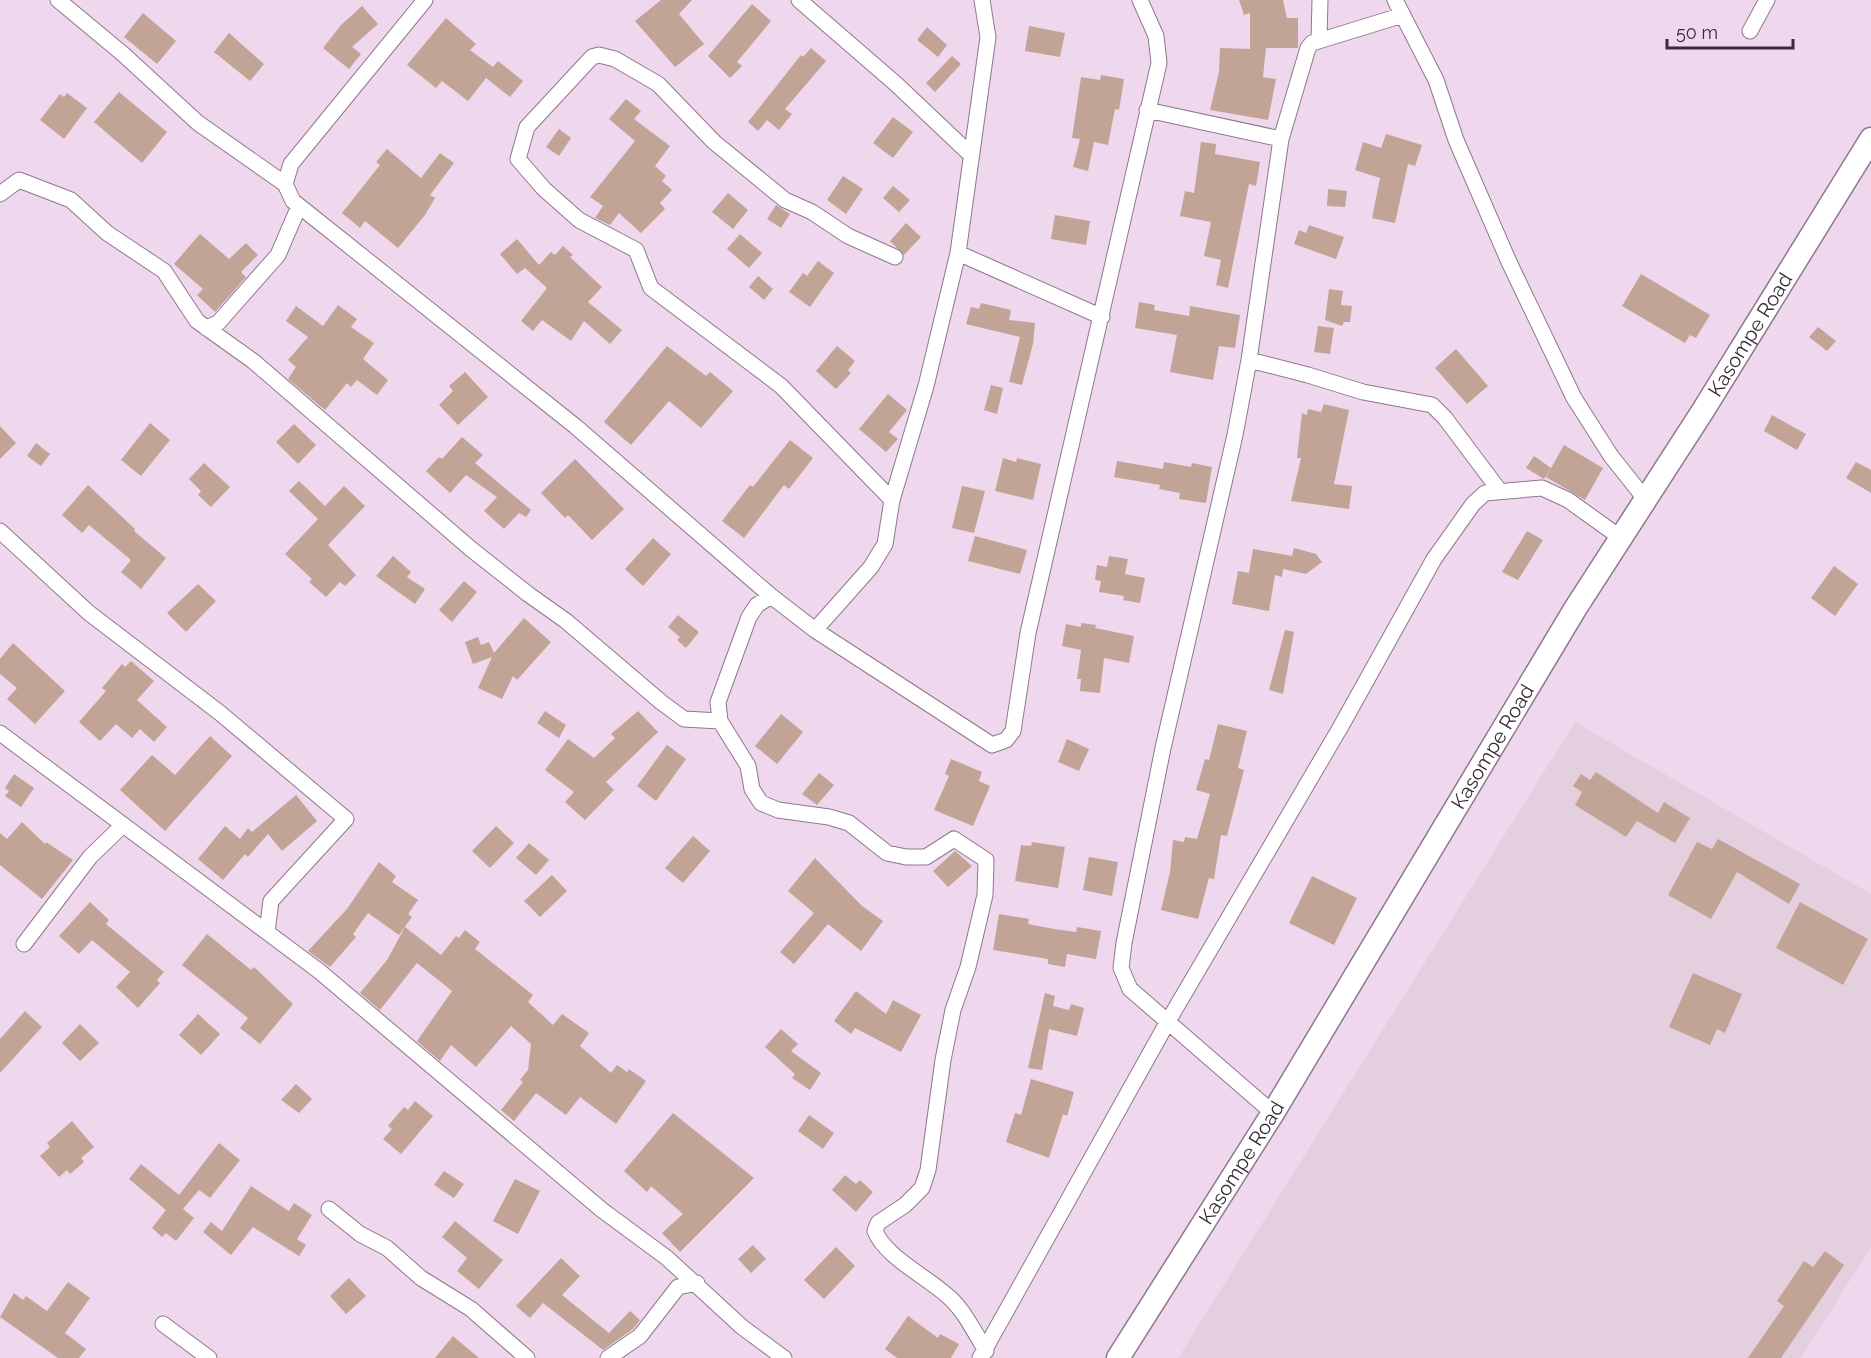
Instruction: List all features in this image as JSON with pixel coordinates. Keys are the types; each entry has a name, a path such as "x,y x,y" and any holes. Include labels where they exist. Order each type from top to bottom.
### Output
{"street":[{"path":"57,0 123,54 198,123 285,184 293,201 575,426 771,596 815,630 992,745 1006,740 1013,731 1028,633 1159,63 1158,48 1140,0"},
{"path":"285,184 291,165 425,0"},
{"path":"799,0 896,84 971,155"},
{"path":"815,630 871,567 885,544 892,500 926,386 957,253 988,37 982,0"},
{"path":"1319,40 1320,0"},
{"path":"1395,0 1436,80 1456,140 1509,262 1575,398 1611,456 1646,500"},
{"path":"1749,31 1767,0"},
{"path":"1274,1113 1130,989 1121,969 1124,943 1163,748 1250,360 1281,139 1308,48 1319,40 1403,15"},
{"path":"892,500 781,386 651,288 636,250 579,220 544,189 518,159 527,127 592,57 599,55 615,59 658,84 714,142 785,200 812,212 848,236 896,257"},
{"path":"1147,110 1281,139"},
{"name":"Kasompe Road","path":"1118,1358 1274,1113 1575,609 1646,500 1871,140"},
{"path":"0,194 19,180 71,200 107,233 164,271 197,321 253,361 471,549 566,621 669,708 684,719 720,721"},
{"path":"206,328 218,323 278,255 299,206"},
{"path":"957,253 1102,317"},
{"path":"1250,360 1308,375 1363,393 1432,405 1445,418 1499,490"},
{"path":"983,1355 1167,1023 1340,728 1434,559 1473,504 1485,493 1542,488 1568,500 1621,538"},
{"path":"0,531 89,613 220,713 346,819 271,901 267,932"},
{"path":"771,596 758,605 748,617 718,702 720,721 748,766 752,789 761,803 778,810 829,816 849,823 887,853 906,857 926,857 954,839 986,860 986,895 968,967 953,1010 928,1170 922,1188 905,1205 878,1223 875,1231 878,1239 891,1252 952,1299 983,1355"},
{"path":"0,734 319,971 602,1210 697,1283 742,1328 784,1358"},
{"path":"24,944 90,857 123,825"},
{"path":"329,1209 360,1234 387,1248 421,1278 471,1309 527,1358"},
{"path":"608,1358 640,1336 678,1287 697,1283"},
{"path":"163,1324 209,1358"}],"shaded area":[{"path":"1575,722 1871,894 1871,1247 1801,1358 1178,1358"}],"building":[{"path":"661,0 692,0 679,14 704,44 675,67 635,21"},
{"path":"1239,0 1283,0 1287,18 1298,18 1298,48 1266,48 1263,77 1276,79 1268,120 1210,110 1219,72 1220,48 1250,49 1250,13 1244,15"},
{"path":"752,4 771,21 737,62 742,66 730,78 708,56"},
{"path":"362,6 378,24 352,47 361,54 349,69 323,48 341,25"},
{"path":"143,13 176,41 157,64 124,37"},
{"path":"446,18 476,44 470,50 493,67 498,61 523,81 510,97 486,78 468,101 442,81 436,88 407,65"},
{"path":"1029,26 1065,33 1060,57 1025,51"},
{"path":"927,27 947,45 938,57 917,40"},
{"path":"229,33 264,64 250,81 214,52"},
{"path":"811,48 826,61 785,109 792,114 779,130 767,120 758,131 748,122 801,55 803,57"},
{"path":"952,56 961,64 935,92 926,83"},
{"path":"1101,75 1124,79 1119,110 1115,109 1108,145 1094,142 1088,171 1073,167 1080,139 1072,138 1081,77 1100,80"},
{"path":"119,92 167,132 142,163 94,122"},
{"path":"67,93 87,108 64,139 40,120 60,94 64,97"},
{"path":"626,99 641,111 634,119 670,146 655,166 666,176 662,181 672,190 660,203 665,209 641,233 619,213 610,225 595,218 603,206 590,197 635,141 609,119"},
{"path":"893,117 913,132 893,158 873,143"},
{"path":"559,129 571,138 559,156 546,147"},
{"path":"1386,134 1422,145 1415,166 1408,164 1395,223 1372,218 1380,178 1355,170 1363,142 1381,148"},
{"path":"1201,142 1216,144 1215,154 1260,162 1256,186 1249,184 1228,288 1216,285 1221,260 1204,256 1211,222 1180,216 1185,191 1194,193"},
{"path":"387,149 421,178 440,153 454,163 430,195 435,198 425,215 398,248 365,221 360,228 342,213 380,165 376,162"},
{"path":"843,176 863,189 846,214 827,200"},
{"path":"893,186 910,200 899,212 883,198"},
{"path":"1328,189 1347,191 1345,207 1327,206"},
{"path":"728,193 748,210 733,229 712,212"},
{"path":"776,205 790,214 781,228 767,219"},
{"path":"1055,215 1090,221 1086,245 1051,239"},
{"path":"906,223 921,237 904,255 890,241"},
{"path":"1309,225 1344,237 1336,259 1294,244 1299,230 1306,233"},
{"path":"200,234 229,259 246,243 258,255 241,272 246,277 215,312 197,295 203,289 174,264"},
{"path":"740,234 762,253 749,268 727,249"},
{"path":"517,239 539,265 551,252 555,255 563,246 573,255 570,257 602,287 588,302 622,330 610,344 584,321 571,341 542,320 533,331 521,321 547,288 525,268 517,274 500,254"},
{"path":"818,261 834,273 810,307 789,292 803,273 807,276"},
{"path":"1641,274 1710,315 1696,338 1690,335 1685,343 1622,306"},
{"path":"758,276 773,289 764,300 749,287"},
{"path":"1329,289 1343,291 1341,305 1352,306 1350,322 1344,322 1342,326 1325,320"},
{"path":"1139,302 1155,305 1154,310 1189,316 1190,306 1240,315 1235,348 1219,346 1213,380 1170,372 1177,335 1135,328"},
{"path":"981,303 1011,310 1009,320 1035,323 1033,344 1022,385 1009,382 1020,337 966,324 971,307 979,309"},
{"path":"338,305 357,319 351,327 374,343 363,359 388,380 377,395 357,380 351,387 347,383 325,410 288,379 296,367 288,360 308,337 286,321 296,306 323,326"},
{"path":"1318,326 1334,328 1330,354 1314,352"},
{"path":"1818,327 1836,341 1827,351 1809,337"},
{"path":"667,346 706,376 710,372 733,391 701,428 669,401 631,445 604,422"},
{"path":"837,346 855,361 848,370 851,373 836,389 816,371"},
{"path":"1456,349 1488,386 1467,404 1435,368"},
{"path":"465,372 488,397 458,425 439,405 453,391 449,386"},
{"path":"991,385 1003,388 997,414 984,410"},
{"path":"888,394 907,410 889,432 898,439 886,452 859,429"},
{"path":"1324,404 1349,410 1334,484 1352,486 1349,509 1291,501 1301,458 1297,458 1302,413 1307,415 1308,409 1321,412"},
{"path":"1772,415 1806,434 1797,450 1764,431"},
{"path":"150,423 170,440 141,476 121,460"},
{"path":"294,424 316,445 298,464 276,442"},
{"path":"0,426 16,443 0,459"},
{"path":"462,437 483,455 475,463 531,510 526,517 519,513 504,529 484,511 497,497 466,475 450,493 426,471 439,457 442,459"},
{"path":"790,440 813,458 789,489 784,485 744,538 722,521 750,485 753,487"},
{"path":"36,443 50,454 41,466 27,456"},
{"path":"1564,445 1603,468 1585,500 1546,477"},
{"path":"1534,456 1551,468 1544,479 1526,468"},
{"path":"1003,458 1016,462 1017,458 1041,464 1033,500 995,491"},
{"path":"575,459 624,509 592,540 568,515 565,518 541,493"},
{"path":"1117,461 1163,469 1164,462 1191,467 1192,463 1212,467 1206,503 1179,499 1180,493 1159,489 1160,485 1114,477"},
{"path":"1856,462 1871,470 1871,493 1846,478"},
{"path":"204,463 230,487 211,507 198,495 201,491 189,479"},
{"path":"299,481 325,506 344,486 365,506 328,545 356,575 345,586 340,582 326,597 309,582 312,579 285,554 318,519 289,491"},
{"path":"88,485 135,529 134,531 166,558 141,589 121,572 131,560 89,525 82,533 62,515"},
{"path":"962,486 985,491 974,533 952,528"},
{"path":"1527,531 1543,540 1518,580 1502,572"},
{"path":"975,536 1027,550 1020,574 968,561"},
{"path":"653,538 671,554 643,586 625,569"},
{"path":"1294,548 1316,554 1322,562 1306,574 1283,569 1282,577 1275,575 1269,611 1232,604 1238,571 1249,573 1253,549 1292,556"},
{"path":"393,556 411,572 407,577 425,589 415,604 376,576"},
{"path":"1109,556 1128,559 1125,574 1145,578 1140,603 1123,600 1124,596 1099,592 1101,581 1095,580 1097,565 1107,567"},
{"path":"1834,566 1858,584 1835,616 1811,598"},
{"path":"464,581 477,592 452,622 439,610"},
{"path":"198,584 216,601 186,632 167,613"},
{"path":"678,615 699,632 686,648 677,640 680,637 668,627"},
{"path":"524,618 551,642 517,680 513,676 502,699 478,688 492,657 473,664 465,642 478,637 481,645 489,642 494,653"},
{"path":"1081,623 1134,636 1129,663 1104,658 1100,693 1080,691 1081,679 1077,679 1081,650 1062,646 1066,624 1081,627"},
{"path":"1285,630 1294,632 1283,694 1269,690"},
{"path":"13,643 65,691 35,724 7,699 17,688 0,674 0,659"},
{"path":"131,661 154,681 137,700 167,727 154,742 140,729 132,738 116,724 100,741 79,722 106,691 102,688 122,664 125,667"},
{"path":"545,711 566,725 559,738 537,723"},
{"path":"638,711 658,732 606,782 614,790 585,820 565,802 574,792 545,770 568,739 594,758 615,738 611,734"},
{"path":"781,714 803,732 777,764 755,746"},
{"path":"1218,724 1247,731 1238,768 1244,770 1227,836 1221,835 1214,879 1209,878 1198,919 1161,910 1170,872 1173,840 1184,842 1185,837 1197,839 1210,794 1196,790 1205,759 1209,760"},
{"path":"210,736 232,756 165,831 120,790 152,755 175,775"},
{"path":"1067,739 1089,749 1079,771 1058,762"},
{"path":"667,745 686,759 656,801 637,786"},
{"path":"951,759 982,772 979,781 990,786 973,826 934,810 949,776 945,774"},
{"path":"1596,772 1658,813 1664,802 1690,818 1675,843 1637,821 1626,837 1575,805 1582,792 1573,786 1581,774 1590,780"},
{"path":"819,773 834,785 817,805 802,794"},
{"path":"14,774 34,788 21,807 5,796 9,791 5,788"},
{"path":"296,795 317,821 282,851 268,834 248,857 245,854 223,880 198,859 225,826 240,839 248,828 252,832"},
{"path":"22,822 45,844 46,842 73,860 42,899 0,865 0,833 7,839"},
{"path":"496,826 514,843 490,868 472,851"},
{"path":"693,836 710,851 683,883 665,868"},
{"path":"1718,839 1800,884 1789,904 1737,872 1711,919 1668,895 1697,842 1712,849"},
{"path":"1032,842 1065,847 1058,888 1015,881 1021,845 1031,846"},
{"path":"529,843 549,860 536,875 516,858"},
{"path":"955,851 972,866 948,887 933,871"},
{"path":"1089,857 1118,862 1112,896 1083,890"},
{"path":"815,858 862,906 883,921 861,951 828,924 794,964 780,952 814,913 788,891"},
{"path":"379,862 396,876 392,882 418,900 408,914 412,917 399,935 368,913 353,934 356,937 330,967 308,951 347,909"},
{"path":"552,875 567,891 540,917 524,901"},
{"path":"1312,876 1357,898 1334,945 1289,923"},
{"path":"90,902 109,920 106,924 164,972 157,980 160,983 138,1008 116,987 130,972 92,940 79,954 59,936"},
{"path":"1800,902 1868,939 1843,985 1776,948"},
{"path":"999,914 1029,919 1028,924 1054,929 1076,932 1077,927 1101,931 1096,959 1067,954 1065,967 1048,964 1048,959 993,950"},
{"path":"405,927 441,955 456,936 459,938 465,930 480,942 475,949 533,995 528,1002 553,1025 562,1014 589,1033 580,1046 611,1073 617,1065 627,1072 629,1069 646,1081 616,1124 580,1097 566,1115 536,1093 514,1121 501,1110 523,1082 520,1080 528,1070 531,1044 511,1026 476,1067 451,1045 440,1061 417,1041 452,991 417,963 380,1010 360,993 387,960"},
{"path":"207,934 251,970 254,967 293,1004 260,1044 240,1028 248,1018 182,965"},
{"path":"1693,973 1742,994 1725,1033 1717,1029 1710,1045 1669,1027"},
{"path":"856,991 886,1014 893,1000 921,1015 901,1052 855,1028 851,1034 834,1021"},
{"path":"1045,993 1055,996 1053,1006 1069,1010 1071,1004 1084,1008 1077,1036 1049,1029 1042,1070 1028,1068"},
{"path":"25,1011 42,1027 0,1073 0,1039"},
{"path":"198,1014 220,1034 201,1055 179,1035"},
{"path":"80,1024 99,1043 80,1061 62,1043"},
{"path":"781,1029 798,1044 791,1051 821,1073 810,1090 792,1078 795,1074 765,1047"},
{"path":"1031,1079 1074,1092 1067,1116 1063,1114 1049,1158 1006,1142 1015,1113 1021,1115"},
{"path":"296,1084 312,1099 299,1113 281,1100"},
{"path":"415,1101 433,1116 401,1154 383,1139 392,1129 388,1126 404,1107 408,1110"},
{"path":"673,1113 754,1178 680,1252 662,1233 683,1214 651,1186 647,1192 624,1171"},
{"path":"809,1115 834,1133 823,1149 798,1131"},
{"path":"72,1121 94,1147 81,1158 84,1162 70,1174 67,1170 59,1177 40,1156 50,1147 47,1143"},
{"path":"219,1143 240,1160 210,1198 199,1190 183,1209 194,1218 176,1241 166,1233 162,1237 152,1228 166,1210 129,1179 141,1164 179,1195"},
{"path":"444,1171 464,1184 454,1198 434,1185"},
{"path":"845,1175 856,1184 860,1180 873,1192 856,1212 832,1190"},
{"path":"515,1179 540,1191 518,1234 493,1221"},
{"path":"251,1186 289,1211 294,1203 312,1215 297,1239 306,1245 299,1256 253,1227 231,1255 203,1232 211,1222 222,1231"},
{"path":"455,1221 503,1260 479,1289 457,1271 467,1258 442,1237"},
{"path":"753,1245 766,1259 751,1273 738,1259"},
{"path":"836,1247 855,1266 824,1299 804,1280"},
{"path":"1825,1251 1844,1265 1781,1358 1748,1358 1784,1306 1777,1301 1804,1261 1813,1267"},
{"path":"561,1258 580,1276 562,1295 609,1333 630,1311 640,1320 633,1329 603,1350 543,1303 530,1318 516,1306"},
{"path":"349,1278 366,1296 346,1314 330,1296"},
{"path":"68,1282 90,1298 65,1333 86,1349 79,1358 58,1358 0,1317 14,1293 23,1300 26,1296 47,1311"},
{"path":"908,1316 938,1338 940,1334 959,1344 951,1358 897,1358 885,1349"},
{"path":"453,1336 479,1358 435,1358"}]}
